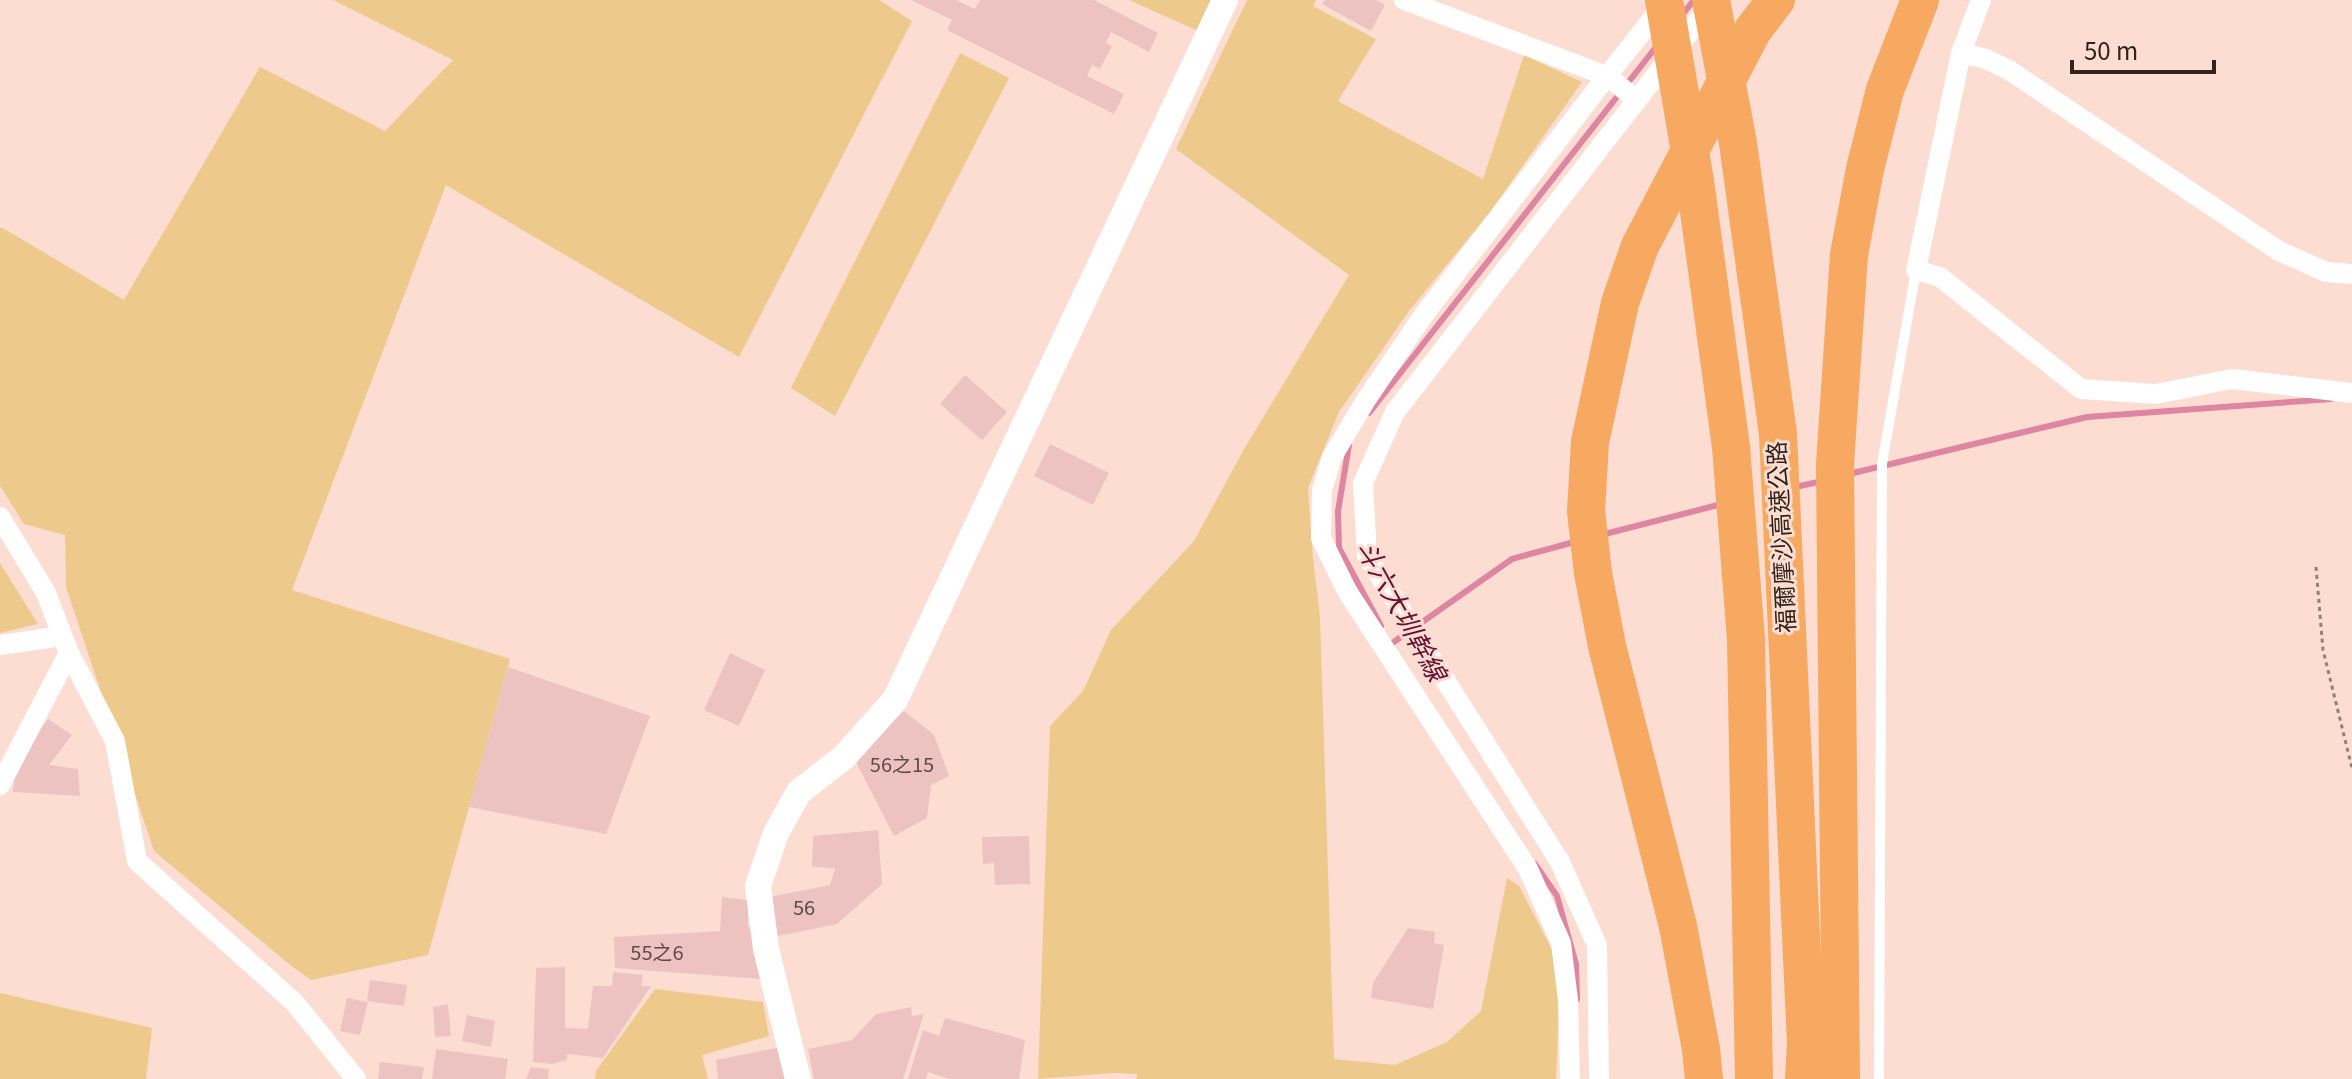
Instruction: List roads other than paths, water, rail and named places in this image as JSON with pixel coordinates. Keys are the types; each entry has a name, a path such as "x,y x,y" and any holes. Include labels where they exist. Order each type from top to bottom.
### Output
{"highway":[{"name":"福爾摩沙高速公路","path":"1666,0 1695,181 1731,447 1746,639 1754,1079"},
{"name":"福爾摩沙高速公路","path":"1713,0 1738,143 1778,434 1806,1044 1804,1079"},
{"path":"1704,1079 1678,926 1607,646 1586,511 1590,442 1620,303 1640,246 1753,30 1776,0"},
{"path":"1841,1079 1835,478 1849,255 1865,169 1885,90 1920,0"}],"street":[{"path":"798,1079 766,949 758,886 776,833 799,792 844,757 895,700 1225,0"},
{"path":"1404,0 1607,76 1637,100"},
{"path":"1570,1079 1568,1000 1561,943 1528,869 1347,591 1321,538 1322,490 1332,457 1423,316 1666,0"},
{"path":"1599,1079 1597,945 1560,862 1367,556 1363,483 1395,412 1713,0"},
{"path":"1981,0 1961,53 1916,270 1940,277 2081,389 2156,394 2232,379 2352,393"},
{"path":"1961,53 1986,59 2009,70 2279,251 2326,272 2352,274"},
{"path":"0,517 46,593 66,644 115,741 137,861 295,1003 356,1079"},
{"path":"0,645 66,644"},
{"path":"0,785 66,644"}],"lane":[{"path":"1879,1079 1882,464 1916,270"}],"waterway":[{"name":"斗六大圳幹線","path":"1681,16 1694,0"},
{"name":"斗六大圳幹線","path":"1369,413 1656,47"},
{"path":"1849,474 2087,417 2331,399"},
{"name":"斗六大圳幹線","path":"1349,445 1338,511 1339,548 1381,626"},
{"path":"1795,487 1823,481"},
{"path":"1601,535 1722,504"},
{"path":"1391,644 1512,559 1578,541"},
{"name":"斗六大圳幹線","path":"1535,864 1557,896 1576,964 1577,999"}]}
